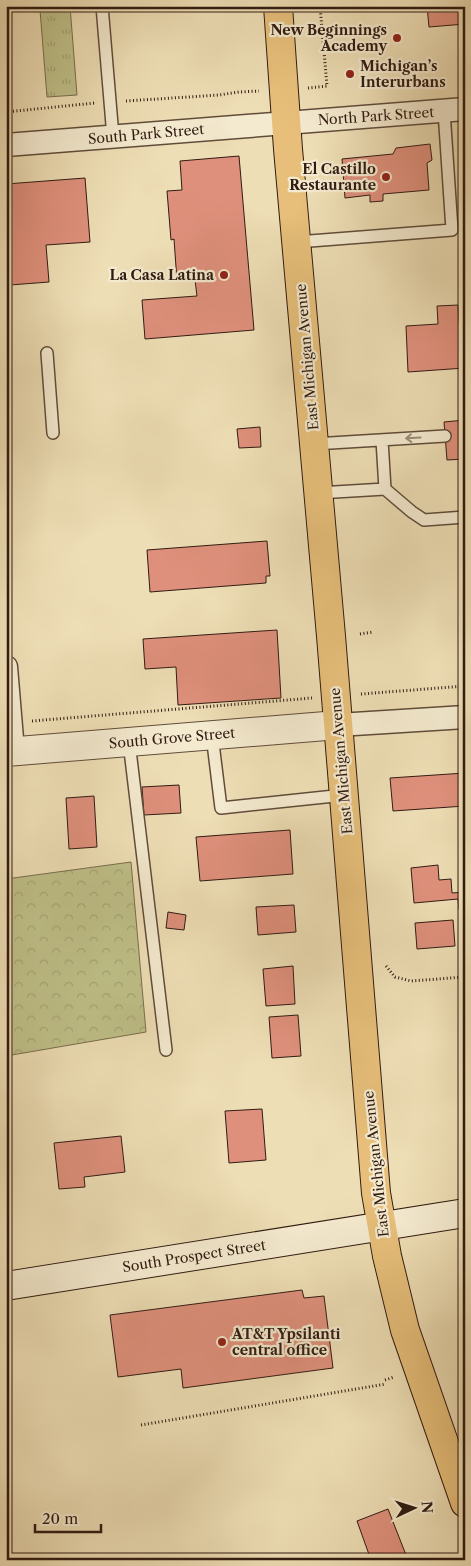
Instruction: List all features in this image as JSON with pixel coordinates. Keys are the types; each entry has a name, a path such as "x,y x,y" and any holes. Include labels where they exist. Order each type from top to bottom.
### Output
{"main road":[{"name":"East Michigan Avenue","path":"278,6 286,123 336,696 376,1193 381,1227 405,1330 465,1503"},
{"name":"South Grove Street","path":"10,751 338,725"},
{"name":"South Prospect Street","path":"6,1286 465,1213"}],"street":[{"name":"North Park Street","path":"286,123 454,110"},
{"name":"South Park Street","path":"6,145 286,123"},
{"path":"6,667 10,751"},
{"path":"338,725 465,717"}],"lane":[{"path":"102,6 112,137"},
{"path":"297,242 452,230 454,110"},
{"path":"47,353 53,433"},
{"path":"314,444 445,436"},
{"path":"382,440 385,489"},
{"path":"318,493 385,489 424,520 465,517"},
{"path":"212,735 221,808 293,802 344,795"},
{"path":"129,742 166,1050"}],"path":[{"path":"319,87 327,86 320,6"},
{"path":"6,112 110,102 219,96 250,91"},
{"path":"360,634 373,632"},
{"path":"26,722 465,686"},
{"path":"386,966 395,977 411,981 465,977"},
{"path":"141,1425 385,1382 394,1377"}],"green space":[{"path":"6,6 70,6 77,95 47,97 40,10 6,12"},
{"path":"131,862 146,1032 6,1056 6,879"}],"building":[{"path":"427,6 465,6 465,24 429,27"},
{"name":"El Castillo Restaurante","path":"430,144 432,160 427,163 429,190 383,194 383,201 370,202 370,195 345,198 342,159 393,154 396,148"},
{"path":"239,156 254,330 145,339 142,300 197,296 195,280 177,281 174,239 171,240 167,191 182,190 180,161"},
{"path":"85,178 90,242 46,245 49,282 10,285 6,251 6,184"},
{"path":"458,305 459,322 465,322 465,368 408,372 406,326 438,324 437,306"},
{"path":"465,420 465,459 447,460 444,422"},
{"path":"260,427 261,447 239,448 237,429"},
{"path":"267,541 270,576 266,576 266,583 150,592 147,550"},
{"path":"277,630 281,698 178,705 176,667 145,669 143,639"},
{"path":"465,773 465,806 393,811 390,778"},
{"path":"179,785 181,813 144,815 142,787"},
{"path":"94,796 97,847 69,849 66,798"},
{"path":"290,830 293,874 200,881 196,837"},
{"path":"438,865 439,880 451,879 452,893 465,892 465,910 459,910 458,899 414,903 411,868"},
{"path":"294,905 296,932 258,935 256,907"},
{"path":"168,912 186,915 184,930 166,928"},
{"path":"453,920 455,946 417,949 415,923"},
{"path":"293,966 295,1004 266,1006 263,969"},
{"path":"298,1015 301,1056 272,1058 269,1017"},
{"path":"262,1109 266,1160 229,1163 225,1111"},
{"path":"121,1136 125,1172 84,1177 85,1187 59,1189 54,1143"},
{"name":"AT&T Ypsilanti central office","path":"302,1290 304,1298 324,1296 333,1368 183,1388 181,1369 118,1377 110,1315"},
{"path":"388,1509 408,1560 371,1560 357,1521"}],"place":[{"name":"New Beginnings Academy","path":"397,38"},
{"name":"Michigan’s Interurbans","path":"350,74"},
{"name":"El Castillo Restaurante","path":"386,177"},
{"name":"La Casa Latina","path":"224,275"},
{"name":"AT&T Ypsilanti central office","path":"222,1342"}]}
